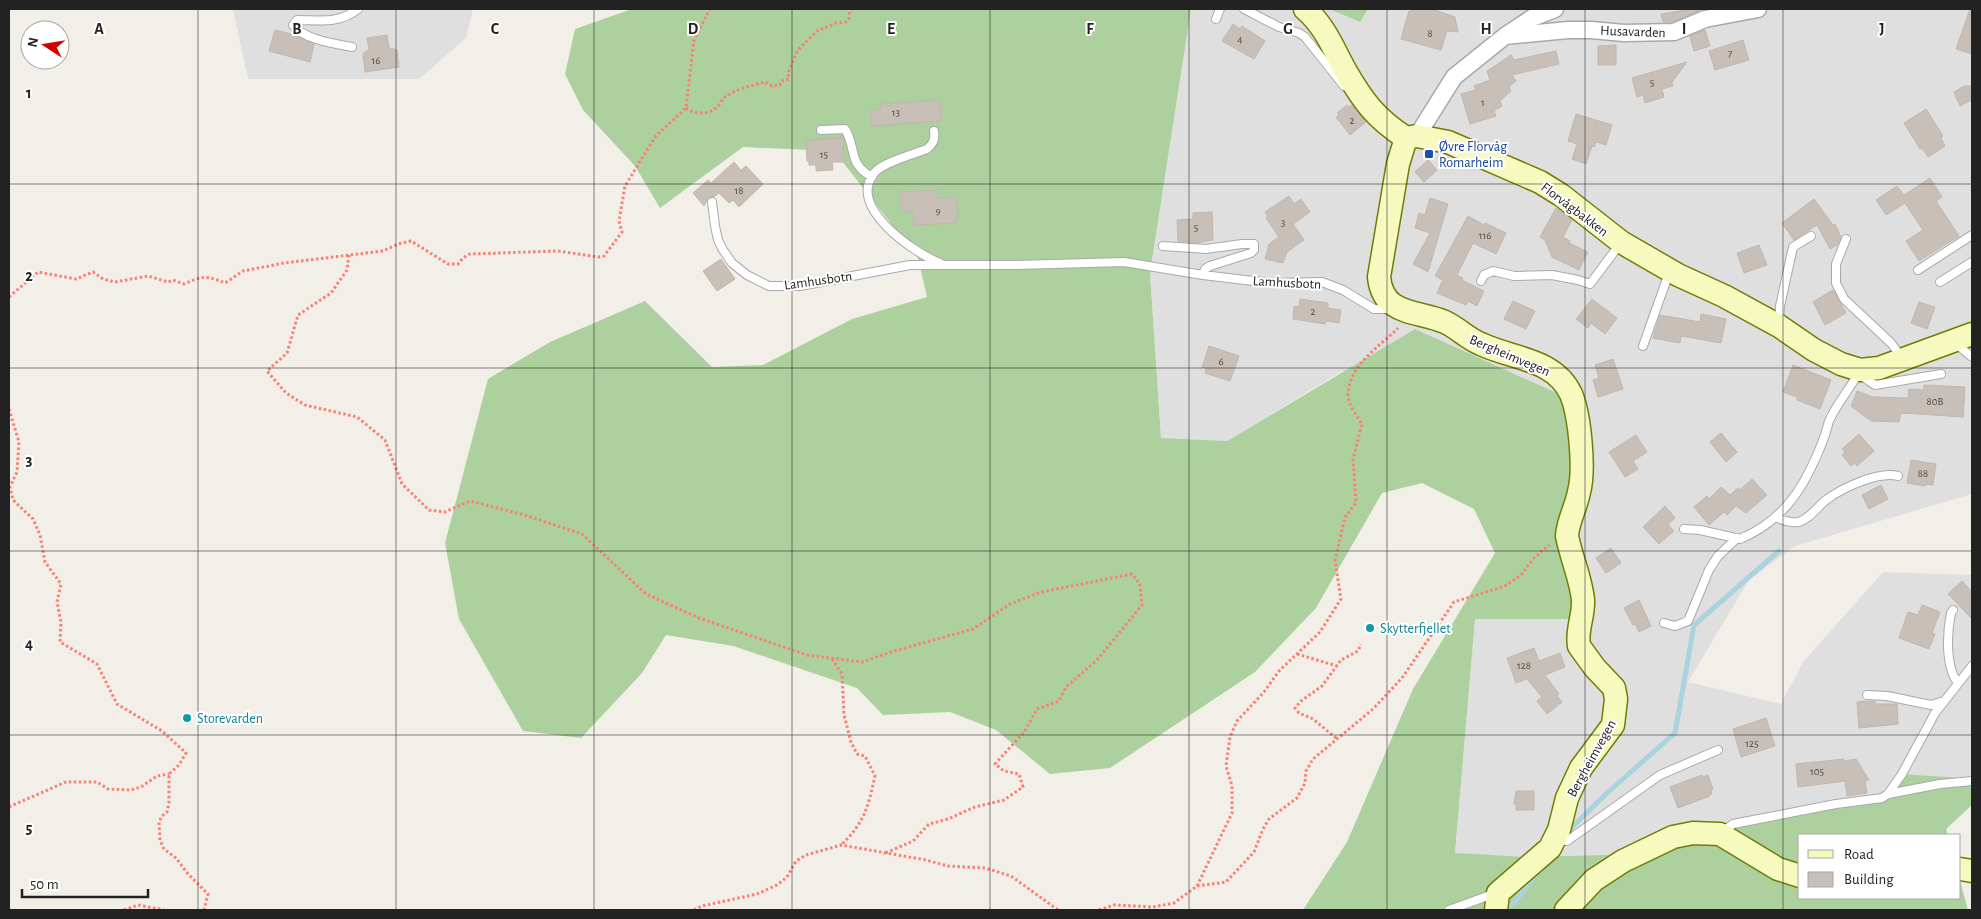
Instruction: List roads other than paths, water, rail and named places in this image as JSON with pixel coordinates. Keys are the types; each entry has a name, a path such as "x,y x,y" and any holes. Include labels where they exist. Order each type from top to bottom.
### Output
{"street":[{"name":"Florvågbakken","path":"1305,9 1327,34 1345,69 1374,114 1387,126 1411,137 1458,146 1540,182 1561,195 1621,242 1779,326 1821,354 1859,372"},
{"path":"1405,309 1383,294 1379,277 1398,164 1411,137 1454,78 1505,36 1532,18 1555,9"},
{"name":"Husavarden","path":"1505,36 1568,30 1624,33 1674,32 1705,19 1758,9"},
{"name":"Bergheimvegen","path":"1405,309 1447,323 1470,340 1500,353 1537,363 1552,370 1571,394 1576,414 1582,467 1579,493 1567,526 1566,536 1583,602 1578,631 1579,646 1595,668 1614,688 1616,699 1613,725 1581,768 1567,798 1555,838 1544,854 1497,902"},
{"path":"1859,372 1879,368 1963,338"},
{"path":"1566,910 1594,880 1623,861 1673,837 1693,833 1720,834 1778,869 1798,875"}],"lane":[{"path":"352,47 309,37 292,25 297,20 330,20 348,17 358,9"},
{"path":"1216,19 1220,9"},
{"path":"1244,9 1279,27 1299,33 1305,37 1342,85 1354,92 1359,92"},
{"path":"820,130 845,130 852,153 861,171 872,177 880,168 927,149 935,139 934,131"},
{"name":"Lamhusbotn","path":"872,177 868,198 872,207 892,234 921,255 946,266"},
{"name":"Lamhusbotn","path":"712,202 718,240 723,250 732,263 747,275 769,286 800,286 910,265 946,266 1124,262 1203,275 1270,283 1322,282 1344,290 1374,310 1405,309"},
{"path":"1918,270 1972,234"},
{"path":"1779,326 1780,306 1793,247 1811,236"},
{"path":"1846,239 1840,252 1835,273 1836,283 1844,299 1891,343 1903,360"},
{"name":"Florvågbakken","path":"1482,282 1484,275 1493,271 1514,276 1563,276 1590,284 1621,242"},
{"name":"Lamhusbotn","path":"1163,246 1206,249 1254,244 1254,250 1251,253 1210,266 1205,269 1203,275"},
{"path":"1940,282 1972,262"},
{"path":"1643,346 1670,269"},
{"path":"1963,338 1972,356"},
{"path":"1684,529 1740,539 1784,511 1796,496 1823,442 1829,421 1859,372"},
{"name":"Florvågbakken","path":"1859,372 1875,385 1941,374"},
{"path":"1776,517 1799,522 1807,518 1827,499 1858,483 1881,476 1898,476"},
{"path":"1664,623 1675,626 1688,620 1709,570 1718,556 1737,538"},
{"path":"1953,610 1947,639 1953,675 1958,683"},
{"path":"1720,834 1733,824 1836,804 1882,798 1888,794 1902,774 1924,730 1935,713 1972,666"},
{"path":"1867,695 1887,696 1931,705 1946,700"},
{"path":"1555,838 1567,841 1660,775 1718,750"},
{"path":"1888,794 1940,784 1972,782"},
{"path":"1449,910 1487,895 1497,902"}],"waterway":[{"path":"1567,832 1607,793 1675,733 1694,625 1779,551"},
{"path":"1505,910 1514,903 1540,869"}],"place":[{"name":"Øvre Florvåg Romarheim","path":"1429,154"},
{"name":"Skytterfjellet","path":"1370,628"},
{"name":"Storevarden","path":"187,718"}]}
